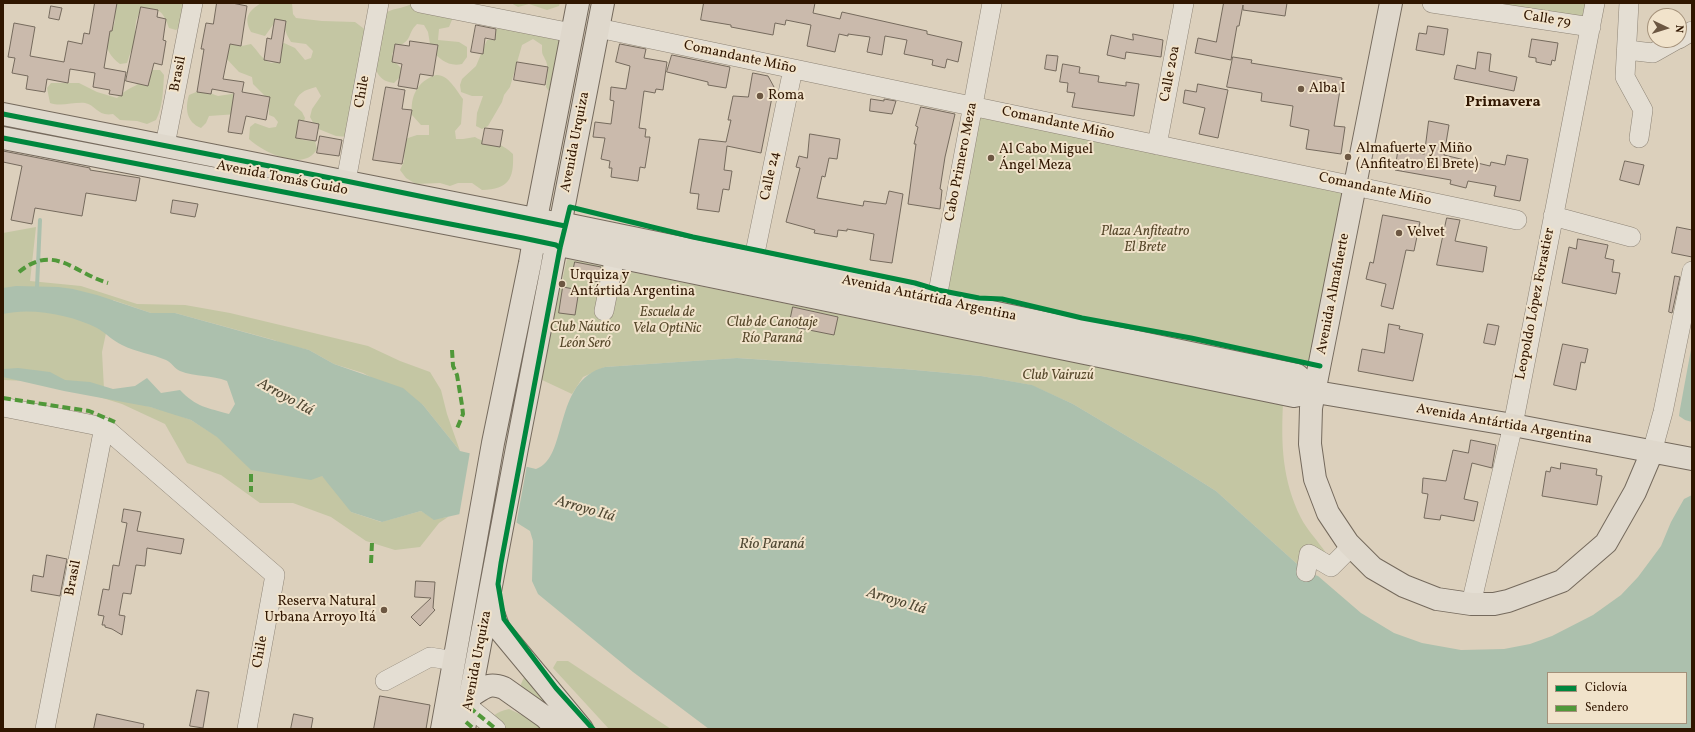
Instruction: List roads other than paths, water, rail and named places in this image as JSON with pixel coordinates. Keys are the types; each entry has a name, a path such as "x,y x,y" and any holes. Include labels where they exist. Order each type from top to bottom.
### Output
{"main road":[{"name":"Avenida Urquiza","path":"442,729 493,443 578,3"},
{"name":"Avenida Urquiza","path":"469,717 517,448 603,3"},
{"name":"Avenida Almafuerte","path":"1391,3 1312,408 1310,444 1315,479 1328,513 1352,546 1373,568 1404,586 1437,599 1472,604 1494,604 1508,601 1562,581 1606,543 1635,492 1652,452"},
{"name":"Avenida Tomás Guido","path":"3,114 346,181 535,230"},
{"name":"Avenida Tomás Guido","path":"3,138 535,230"},
{"name":"Avenida Antártida Argentina","path":"558,235 570,225 751,273 934,311 1294,396 1316,392 1513,425 1692,460"},
{"name":"Avenida Antártida Argentina","path":"535,230 558,235 615,256 751,273"},
{"path":"489,601 499,629 582,729"},
{"path":"469,717 488,685 497,685 504,688 545,717 557,729"}],"street":[{"name":"Brasil","path":"165,145 193,3"},
{"name":"Chile","path":"346,181 380,3"},
{"path":"420,3 572,33"},
{"name":"Cabo Primero Meza","path":"934,311 992,3"},
{"name":"Calle 20a","path":"1157,145 1184,3"},
{"name":"Calle 79","path":"1432,3 1591,27"},
{"name":"Leopoldo López Forastier","path":"1472,604 1513,425 1595,3"},
{"path":"1629,3 1625,77 1643,110 1639,138"},
{"name":"Comandante Miño","path":"598,28 1517,220"},
{"path":"1627,50 1653,53 1662,48"},
{"name":"Calle 24","path":"751,273 793,69"},
{"path":"1553,216 1631,237"},
{"path":"604,311 615,256"},
{"path":"1652,452 1663,412 1692,271"},
{"path":"3,407 104,427"},
{"name":"Brasil","path":"45,729 104,427"},
{"name":"Chile","path":"104,427 275,575 247,729"},
{"path":"1306,572 1309,554 1331,566 1352,546"},
{"path":"385,681 430,657 455,661"},
{"path":"469,717 496,729"}],"water":[{"name":"Río Paraná","path":"16,286 58,287 97,295 151,313 175,313 309,350 334,364 403,388 423,405 460,451 536,469 546,462 553,450 563,419 576,387 588,375 605,367 737,358 904,369 981,376 1032,385 1073,404 1216,491 1306,572 1318,576 1361,613 1394,633 1422,643 1461,650 1504,649 1530,644 1552,636 1593,615 1621,595 1638,577 1661,546 1671,522 1684,499 1692,495 1692,729 709,729 633,672 538,594 532,581 533,541 530,531 514,521 460,514 434,520 421,511 382,522 351,512 322,476 311,480 251,470 217,437 191,420 150,407 64,391 3,377 3,369 18,368 50,372 65,380 90,382 113,389 135,386 147,378 161,393 180,390 191,400 215,410 229,414 235,404 227,381 180,371 166,360 122,345 87,323 64,316 38,312 26,311 3,314 3,288"},
{"path":"1692,344 1692,422 1679,416"}],"waterway":[{"path":"37,287 40,220"}],"place":[{"name":"Alba I","path":"1301,89"},
{"name":"Roma","path":"760,96"},
{"name":"Almafuerte y Miño (Anfiteatro El Brete)","path":"1348,157"},
{"name":"Al Cabo Miguel Ángel Meza","path":"991,158"},
{"name":"Velvet","path":"1399,233"},
{"name":"Urquiza y Antártida Argentina","path":"562,284"},
{"name":"Reserva Natural Urbana Arroyo Itá","path":"384,610"}],"district":[{"name":"Primavera","path":"1503,103"}],"park label":[{"name":"Plaza Anfiteatro El Brete","path":"1145,240"},
{"name":"Escuela de Vela OptiNic","path":"667,322"},
{"name":"Club de Canotaje Río Paraná","path":"772,332"},
{"name":"Club Náutico León Seró","path":"585,336"},
{"name":"Club Vairuzú","path":"1058,376"}],"water label":[{"name":"Arroyo Itá","path":"285,398"},
{"name":"Arroyo Itá","path":"585,510"},
{"name":"Arroyo Itá","path":"896,602"}]}
